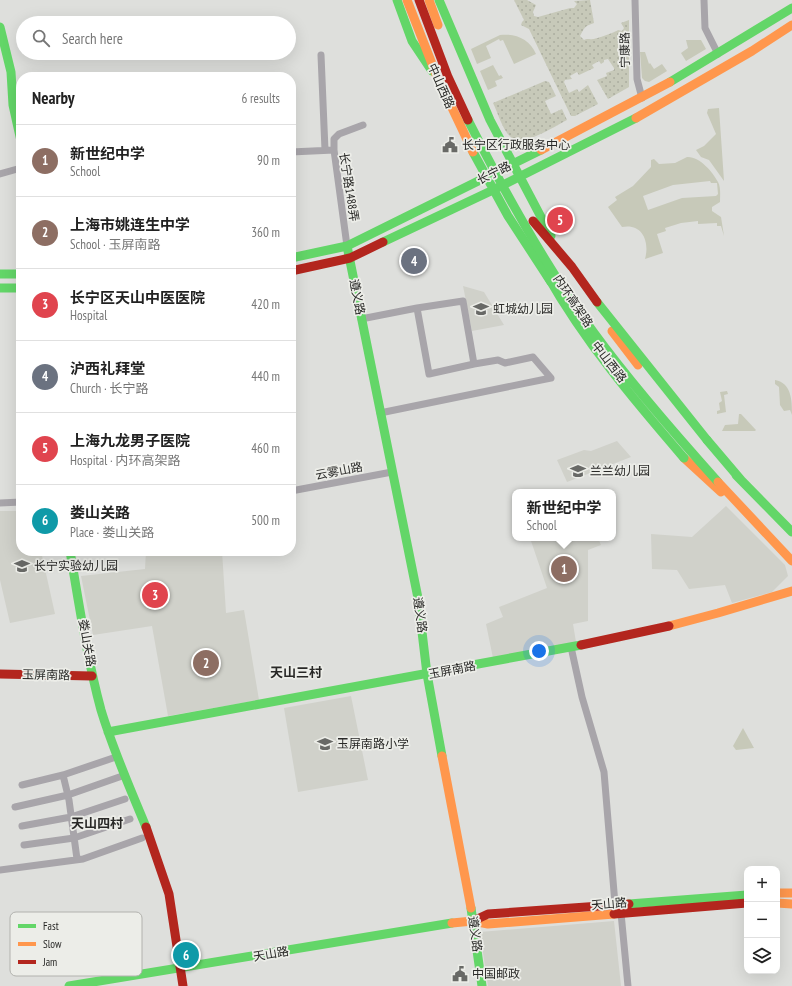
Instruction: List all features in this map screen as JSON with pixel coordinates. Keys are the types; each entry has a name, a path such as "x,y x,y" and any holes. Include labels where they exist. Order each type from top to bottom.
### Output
{"main road":[{"path":"397,0 412,41 438,81"},
{"name":"中山西路","path":"407,0 438,81 457,122 493,190 532,255 591,339 652,414 723,494 792,562"},
{"name":"内环高架路","path":"419,0 448,76 494,170 554,273 599,339 630,379 695,456 792,562"},
{"name":"内环高架路","path":"429,0 456,73 475,114 501,166 561,269 601,328 637,374 752,508 792,550"},
{"path":"439,0 485,111 511,165 563,257 621,344 705,445 792,532"},
{"name":"长宁路","path":"296,257 347,246 511,165 642,98 718,54 792,8"},
{"name":"长宁路","path":"296,270 350,258 493,190 632,120 752,51 792,25"},
{"path":"0,27 16,90"},
{"path":"494,170 519,225 564,307 597,354 629,395 684,458 723,494"},
{"path":"533,221 568,262 618,330 741,480"},
{"name":"遵义路","path":"347,246 418,598 427,674 474,921 482,986"},
{"path":"0,274 16,274"},
{"path":"0,288 16,288"},
{"name":"娄山关路","path":"71,556 92,676 108,732 157,854 166,883 172,909 183,986"},
{"name":"玉屏南路","path":"108,732 571,647 684,622 792,591"},
{"name":"玉屏南路","path":"0,674 92,676"},
{"path":"780,893 792,893"},
{"name":"天山路","path":"474,921 488,914 744,895"},
{"path":"780,903 792,904"},
{"name":"天山路","path":"142,975 446,924 474,921 488,924 744,904"},
{"name":"天山路","path":"69,986 134,976"}],"street":[{"name":"宁康路","path":"635,0 637,79 642,98"},
{"path":"704,0 705,28 718,54"},
{"path":"322,55 325,150"},
{"path":"334,150 334,140 339,134 363,125"},
{"name":"长宁路1488弄","path":"296,152 334,150 347,246"},
{"path":"0,174 16,169"},
{"path":"362,318 463,301 474,364"},
{"path":"380,413 551,378 533,357 505,363 498,360 429,374 417,308"},
{"name":"云雾山路","path":"296,490 392,472"},
{"path":"0,503 16,502"},
{"path":"571,647 582,697 604,772 615,904"},
{"path":"22,784 62,776 112,758"},
{"path":"15,807 68,795 125,775"},
{"path":"62,776 68,795 72,817 77,859"},
{"path":"22,826 72,817 125,799"},
{"path":"24,845 74,838 130,819"},
{"path":"0,870 84,859 142,838"},
{"path":"620,913 628,986"}],"shaded area":[{"name":"虹城幼儿园","path":"463,286 484,292 504,325 472,331"},
{"name":"兰兰幼儿园","path":"617,441 631,457 567,482 557,460 584,450 591,451"},
{"path":"726,506 785,565 788,576 772,592 732,603 725,585 689,589 677,570 652,569 651,534 692,537"},
{"name":"长宁实验幼儿园","path":"0,511 16,511 16,556 42,556 55,614 10,623 0,580"},
{"path":"531,541 599,541 601,545 588,550 588,621 573,624 576,642 493,658 486,624 503,617 499,607 547,588"},
{"path":"146,556 222,556 226,613 244,610 259,700 168,716 152,626 93,635 81,576 145,569"},
{"name":"玉屏南路小学","path":"351,696 368,780 298,792 284,708"},
{"path":"614,921 621,986 488,986 480,932"}],"green space":[{"path":"514,0 527,0 536,5 533,12 534,16 538,17 574,8 577,4 574,1 590,0 594,23 582,31 580,36 584,40 598,38 618,30 622,31 624,28 621,23 629,20 629,87 608,99 597,80 607,76 606,73 614,70 608,59 604,60 601,64 599,61 592,65 594,68 579,75 577,72 570,76 572,79 565,80 564,82 569,93 577,89 579,92 588,85 598,104 575,116 571,116 529,29 521,25 524,20"},
{"path":"500,35 511,35 521,38 530,44 536,54 514,64 503,40 500,41 499,39 486,46 491,58 477,64 471,49"},
{"path":"686,40 701,40 706,49 686,61 681,53 688,48"},
{"path":"640,52 645,52 649,64 650,63 654,69 662,64 667,71 649,82 645,81 642,78"},
{"path":"493,65 499,76 501,75 503,78 495,81 497,86 488,90 480,71"},
{"path":"545,81 549,82 556,96 545,101 551,114 562,109 567,120 532,138 517,140 512,138 503,127 493,103"},
{"path":"719,108 724,181 709,160 701,157 696,150 704,146 716,134 707,113 708,109"},
{"path":"687,157 692,157 705,165 716,178 720,186 720,202 712,207 712,211 721,217 724,236 721,226 717,226 717,223 698,224 698,221 681,223 665,228 666,231 657,234 663,253 645,259 646,246 643,235 635,228 629,226 622,227 608,207 617,200 615,197 633,186 651,167 651,160 654,159 659,164 675,163","holes":["710,181 711,183 717,183 718,194 716,196 682,198 648,210 643,196 673,185"]},
{"path":"775,380 785,385 790,393 792,415 790,410 784,411 780,405 779,387 775,384"},
{"path":"727,391 728,394 724,395 726,412 717,414 717,411 720,410 719,403 722,401 720,392"},
{"path":"739,414 741,414 756,430 722,431 725,425 738,424"},
{"path":"743,728 754,748 736,750 733,746"}],"traffic: fast":[{"path":"397,0 412,41 432,71"},
{"path":"439,0 490,120 551,236"},
{"path":"670,82 792,8"},
{"path":"0,27 11,72 13,105 16,118"},
{"path":"383,242 493,190 636,118"},
{"path":"468,120 527,229 576,308 608,352 639,390 718,482"},
{"path":"296,257 347,246 541,150"},
{"path":"473,152 508,216 551,282"},
{"path":"347,246 418,598 427,674 442,756"},
{"path":"0,274 16,274"},
{"path":"547,275 577,324 611,370 684,458"},
{"path":"0,288 16,288"},
{"path":"597,302 707,440"},
{"path":"707,440 741,480"},
{"path":"736,475 792,532"},
{"path":"71,556 87,651 101,710 116,754 146,827"},
{"path":"108,732 581,645"},
{"path":"629,904 744,895"},
{"path":"471,908 482,986"},
{"path":"142,974 452,923"},
{"path":"69,986 130,976"}],"traffic: slow":[{"path":"407,0 436,74 473,152"},
{"path":"429,0 438,25"},
{"path":"636,118 752,51 792,25"},
{"path":"541,150 670,82"},
{"path":"612,331 638,365"},
{"path":"684,458 721,492"},
{"path":"718,482 792,561"},
{"path":"669,626 792,591"},
{"path":"442,756 471,908"},
{"path":"780,893 792,893"},
{"path":"780,903 792,904"},
{"path":"452,923 473,921 488,924 614,914"}],"traffic: jam":[{"path":"419,0 448,77 468,120"},
{"path":"533,221 572,267 597,302"},
{"path":"296,270 350,258 383,242"},
{"path":"581,645 669,626"},
{"path":"0,674 92,676"},
{"path":"146,827 169,894 183,986"},
{"path":"614,914 744,903"},
{"path":"473,921 488,914 629,904"}],"place":[{"name":"长宁区行政服务中心","path":"450,145"},
{"name":"上海九龙男子医院","path":"560,220"},
{"name":"沪西礼拜堂","path":"414,261"},
{"name":"虹城幼儿园","path":"481,309"},
{"name":"兰兰幼儿园","path":"578,471"},
{"name":"长宁实验幼儿园","path":"22,566"},
{"name":"新世纪中学","path":"564,569"},
{"name":"长宁区天山中医医院","path":"155,595"},
{"name":"上海市姚连生中学","path":"206,663"},
{"name":"玉屏南路小学","path":"325,744"},
{"name":"娄山关路","path":"186,955"},
{"name":"中国邮政","path":"460,974"}],"district":[{"name":"天山三村","path":"296,672"},
{"name":"天山四村","path":"97,823"}]}
